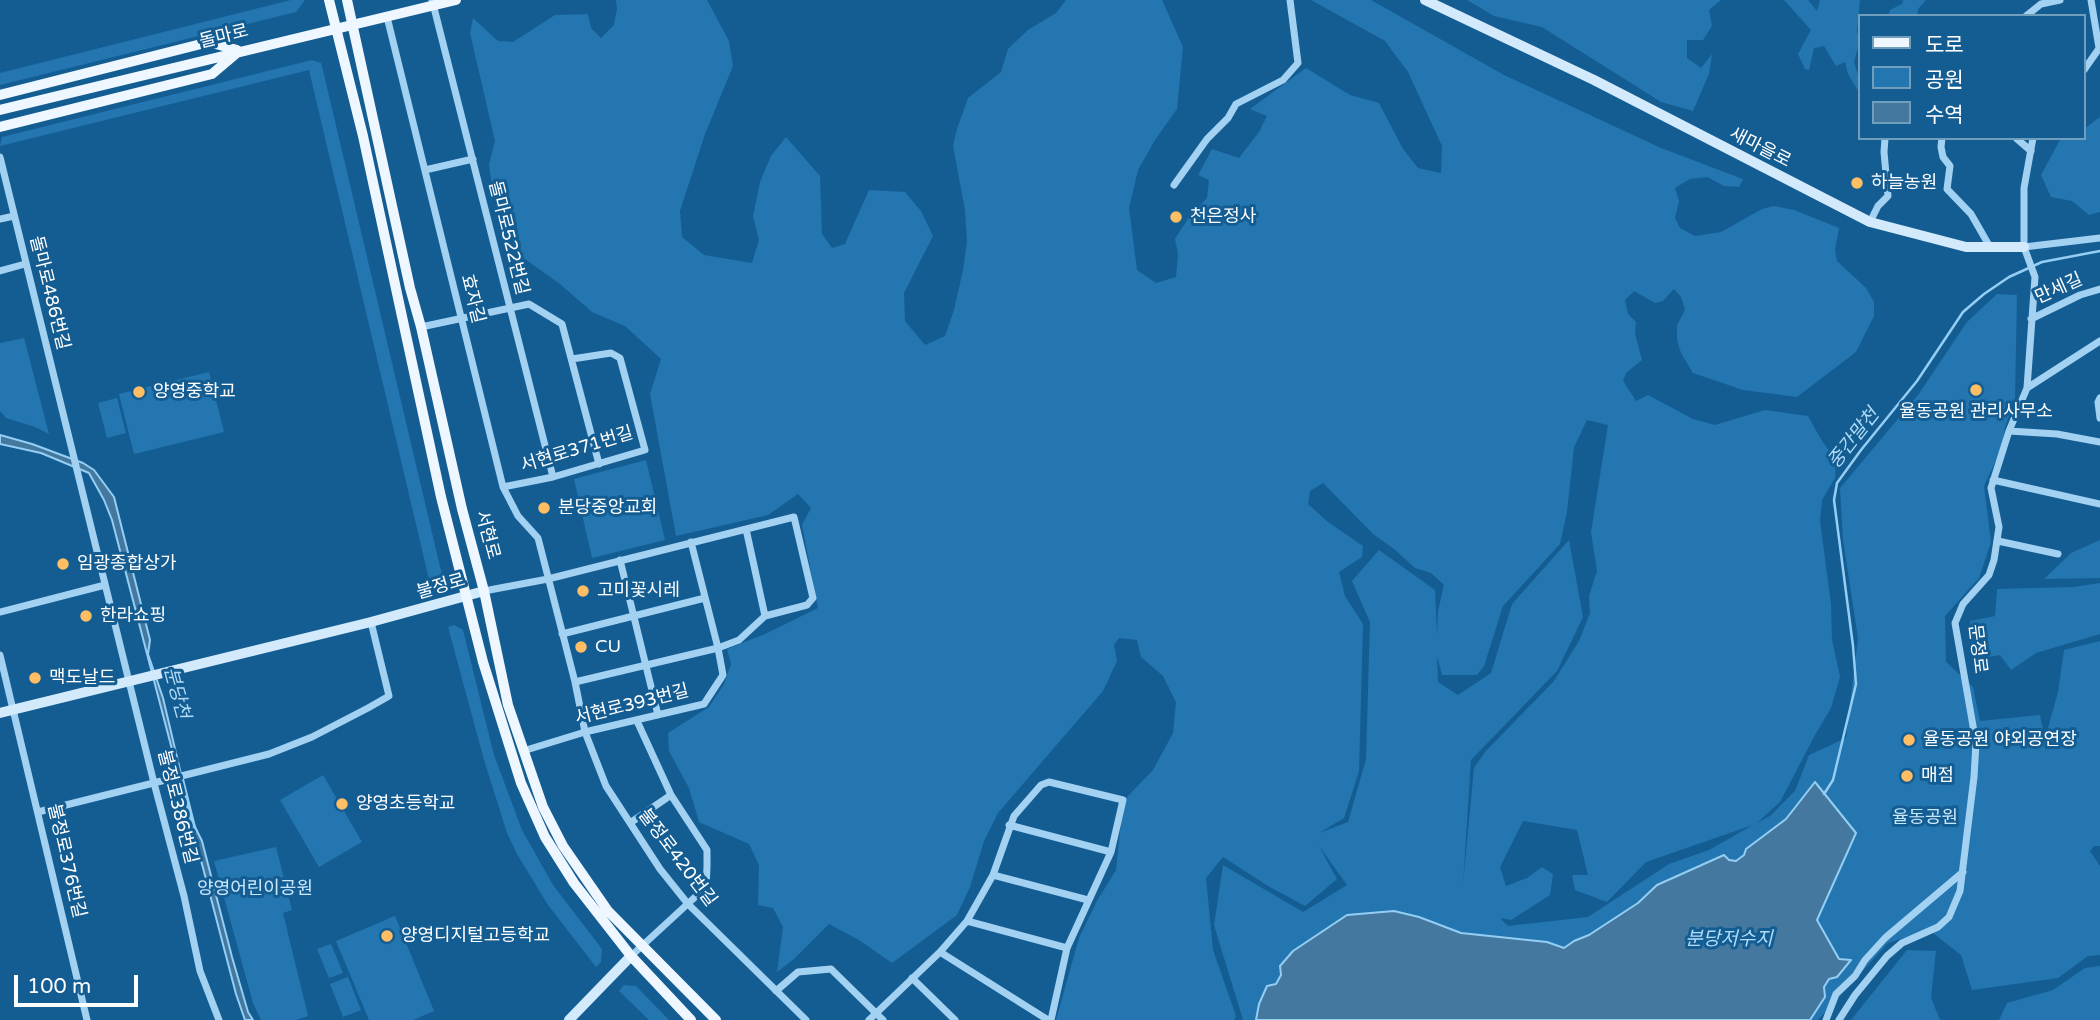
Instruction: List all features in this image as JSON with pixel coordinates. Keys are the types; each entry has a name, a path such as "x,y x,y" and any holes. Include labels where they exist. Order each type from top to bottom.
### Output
{"main road":[{"name":"서현로","path":"329,0 363,136 441,497 503,729 521,783 557,858 574,883 631,957 691,1020"},
{"name":"서현로","path":"347,0 410,288 484,591 508,705 543,807 563,846 608,911 716,1020"},
{"name":"돌마로","path":"0,110 240,50 387,17 433,3 456,0"},
{"path":"0,95 209,42 240,50"},
{"path":"0,127 212,74 240,50"}],"street":[{"path":"1174,186 1207,138 1228,118 1237,104 1283,80 1298,63 1290,0"},
{"name":"새마을로","path":"1425,0 1594,80 1870,222 1966,247 2024,247 2100,237"},
{"path":"2028,14 2041,4 2060,0"},
{"path":"2086,67 2100,48 2091,0"},
{"name":"돌마로522번길","path":"433,3 553,477"},
{"name":"효자길","path":"387,17 503,487 518,516 538,538 548,579"},
{"path":"1870,222 1878,206 1888,195 1885,140"},
{"path":"1942,140 1943,157 1950,166 1947,189 1971,214 1990,247"},
{"path":"2018,140 2031,151"},
{"path":"2024,247 2024,188 2033,140"},
{"name":"돌마로486번길","path":"0,157 105,585"},
{"path":"425,170 473,159"},
{"path":"0,219 15,216"},
{"name":"문정로","path":"1839,1020 1861,985 1887,956 1902,943 1938,927 1949,917 1956,903 1964,872 1976,743 1955,623 1963,604 1989,575 1999,527 1991,488 2009,431 2027,388 2034,274 2024,247"},
{"path":"0,271 25,264"},
{"name":"만세길","path":"2031,319 2080,295 2100,289"},
{"path":"421,327 529,304 562,324 599,464"},
{"path":"2027,388 2100,341"},
{"name":"서현로371번길","path":"503,487 553,477 645,450 620,358 611,354 572,359"},
{"path":"2100,398 2100,418"},
{"path":"2009,431 2057,434 2100,442"},
{"path":"1993,480 2100,504"},
{"name":"불정로","path":"135,681 484,591 548,579 794,517 813,598 807,605 765,616"},
{"path":"575,682 718,648 739,640 765,616 746,529"},
{"path":"1998,541 2058,554"},
{"name":"서현로393번길","path":"523,751 585,732 704,704 723,675 691,542"},
{"path":"620,560 658,715"},
{"name":"불정로420번길","path":"548,579 585,732 606,786 688,904 806,1020"},
{"path":"0,612 105,585 135,681 0,713"},
{"path":"562,634 705,598"},
{"path":"38,812 256,758 297,744 389,696 371,622"},
{"name":"불정로376번길","path":"0,656 87,1020"},
{"name":"불정로386번길","path":"135,681 200,971 219,1020"},
{"path":"569,1020 642,946 706,887 707,850 671,795 637,721"},
{"path":"869,1020 940,952 967,921 993,875 1009,825 1041,785 1049,782 1123,800 1111,852 1067,948 1050,1020 940,952"},
{"path":"630,823 671,795"},
{"path":"1009,825 1111,852"},
{"path":"1826,1020 1836,994 1885,938 1964,872"},
{"path":"993,875 1088,901"},
{"path":"967,921 1067,948"},
{"path":"776,990 798,972 831,970 883,1020"},
{"path":"912,978 956,1020"}],"green space":[{"path":"291,0 305,0 296,12 0,85 0,73"},
{"name":"율동공원","path":"616,0 707,0 729,41 733,66 705,134 680,211 682,237 704,255 752,263 759,240 753,216 760,182 771,156 786,137 820,176 822,234 832,248 845,244 869,190 905,192 921,211 933,236 904,293 905,321 925,345 945,336 963,270 967,241 965,210 953,146 968,98 1001,72 1008,49 1028,30 1056,13 1066,0 1162,0 1183,47 1177,109 1138,170 1129,208 1137,270 1156,283 1176,277 1178,254 1175,239 1189,217 1207,198 1209,180 1198,175 1212,149 1239,158 1259,132 1267,116 1250,109 1306,68 1350,95 1379,103 1403,149 1418,168 1441,173 1442,146 1408,72 1385,41 1311,0 1371,0 1504,75 1661,148 1743,179 1739,187 1724,186 1707,177 1690,179 1675,188 1679,201 1675,218 1680,228 1695,236 1721,232 1762,209 1774,206 1794,210 1839,228 1835,250 1837,261 1866,288 1874,302 1874,316 1856,352 1797,397 1743,390 1693,373 1677,340 1677,325 1685,310 1681,297 1674,289 1663,301 1655,303 1634,291 1625,300 1628,314 1636,322 1635,334 1642,360 1626,373 1623,381 1636,401 1648,395 1693,419 1715,425 1765,410 1808,416 1836,460 1835,478 1822,500 1820,521 1831,604 1832,640 1840,677 1831,708 1780,802 1757,823 1770,816 1795,791 1809,755 1846,738 1858,638 1843,540 1840,488 1918,395 1967,322 1997,294 2017,295 2015,398 2005,427 2001,450 1984,486 1991,542 1979,578 1945,616 1946,662 1973,687 1980,721 2040,715 2045,739 2058,692 2064,650 2100,641 2100,846 2094,846 2090,851 2100,866 2100,955 2088,956 2058,978 1972,990 1961,955 1929,930 1888,943 1818,1020 1243,1020 1214,925 1223,865 1303,912 1347,885 1319,846 1337,879 1305,906 1223,857 1206,878 1213,950 1236,1016 1234,1020 1056,1020 1079,938 1116,870 1122,813 1127,797 1153,770 1173,733 1176,702 1163,676 1141,657 1137,640 1119,638 1114,645 1117,661 1103,691 998,813 984,841 970,887 957,915 892,963 859,940 829,924 777,972 783,927 773,908 758,905 759,865 749,844 699,822 689,788 669,751 668,733 709,707 724,684 731,664 727,649 818,608 802,525 811,508 798,494 768,515 676,536 650,394 661,359 625,326 592,312 560,284 522,257 515,214 491,180 489,164 495,141 470,33 473,18 498,41 513,42 555,15 588,14 591,28 601,38 614,25","holes":["1587,420 1608,425 1591,532 1597,571 1589,596 1590,613 1579,641 1554,681 1485,752 1474,768 1463,884 1471,760 1557,671 1583,617 1569,540 1512,604 1491,673 1458,695 1438,682 1437,656 1442,675 1477,675 1484,666 1503,606 1560,544 1567,512 1574,447","1323,483 1373,534 1415,568 1431,573 1444,585 1438,611 1437,635 1435,590 1379,550 1352,581 1370,622 1366,759 1348,822 1319,833 1344,818 1359,771 1363,624 1345,596 1339,572 1362,557 1363,546 1328,522 1308,504 1310,491","1523,821 1577,830 1588,875 1572,875 1575,890 1607,902 1646,862 1753,825 1709,850 1669,864 1588,917 1508,926 1500,918 1511,920 1550,895 1553,874 1542,867 1527,878 1506,886 1500,867"]},
{"path":"1467,0 1721,0 1709,10 1712,26 1703,40 1687,40 1687,58 1701,68 1712,54 1709,74 1693,111 1661,102 1542,27 1494,16"},
{"path":"1784,0 1808,0 1817,11 1820,0 1860,0 1858,47 1854,62 1858,75 1858,91 1848,74 1845,62 1836,66 1824,46 1814,48 1809,70 1805,69 1798,54 1811,30"},
{"path":"1903,0 1926,0 1917,14 1889,14 1890,10 1902,4"},
{"path":"312,60 322,66 442,575 438,586 431,588 309,70 0,146 2,137"},
{"path":"2100,117 2100,212 2089,215 2072,201 2051,197 2041,175 2060,140 2086,140 2086,128"},
{"path":"24,338 49,434 6,418 0,411 0,343"},
{"path":"209,372 224,432 134,454 119,394"},
{"path":"117,398 126,433 107,438 98,403"},
{"path":"646,460 665,540 592,558 574,479"},
{"path":"2100,540 2100,578 2044,579 2071,553"},
{"path":"2100,583 2100,634 2036,653 2011,670 2000,655 1972,660 1970,621 1995,616 1997,589 2074,587"},
{"path":"454,625 463,630 494,755 522,830 553,885 602,949 601,962 596,967 548,905 507,833 448,627"},
{"path":"323,775 362,842 319,867 280,800"},
{"name":"양영어린이공원","path":"276,847 292,910 283,913 308,1016 296,1020 261,1020 253,1003 214,861"},
{"path":"395,916 434,1011 413,1020 369,1020 336,941"},
{"path":"331,944 343,973 329,978 317,949"},
{"path":"1907,950 1936,951 1931,998 1940,1020 1851,1020"},
{"path":"2100,966 2100,1020 1999,1020 2007,1003 2053,990 2085,968"},
{"path":"348,977 361,1010 343,1017 330,984"},
{"path":"624,985 636,986 669,1020 649,1020 619,991"}],"water":[{"path":"0,435 83,463 94,470 114,497 150,640 148,654 163,698 192,821 202,841 232,957 248,1012 253,1020 245,1020 236,994 112,520 104,500 89,473 41,453 0,444"},
{"name":"분당저수지","path":"1815,782 1856,833 1817,920 1839,959 1851,960 1837,977 1829,979 1824,987 1825,997 1810,1020 1256,1020 1267,986 1276,984 1281,975 1280,966 1293,951 1347,915 1394,911 1461,933 1547,942 1564,948 1638,903 1657,885 1724,855 1729,860 1736,861 1744,855 1746,849 1786,819"}],"waterway":[{"name":"중간말천","path":"1824,794 1833,780 1856,684 1834,500 1837,483 1917,381 1963,312 2009,277 2042,262 2100,251"},
{"name":"분당천","path":"183,780 195,828"}],"place":[{"name":"하늘농원","path":"1857,183"},
{"name":"천은정사","path":"1176,217"},
{"name":"율동공원 관리사무소","path":"1976,390"},
{"name":"양영중학교","path":"139,392"},
{"name":"분당중앙교회","path":"544,508"},
{"name":"임광종합상가","path":"63,564"},
{"name":"고미꽃시레","path":"583,591"},
{"name":"한라쇼핑","path":"86,616"},
{"name":"CU","path":"581,647"},
{"name":"맥도날드","path":"35,678"},
{"name":"율동공원 야외공연장","path":"1909,740"},
{"name":"매점","path":"1907,776"},
{"name":"양영초등학교","path":"342,804"},
{"name":"양영디지털고등학교","path":"387,936"}]}
